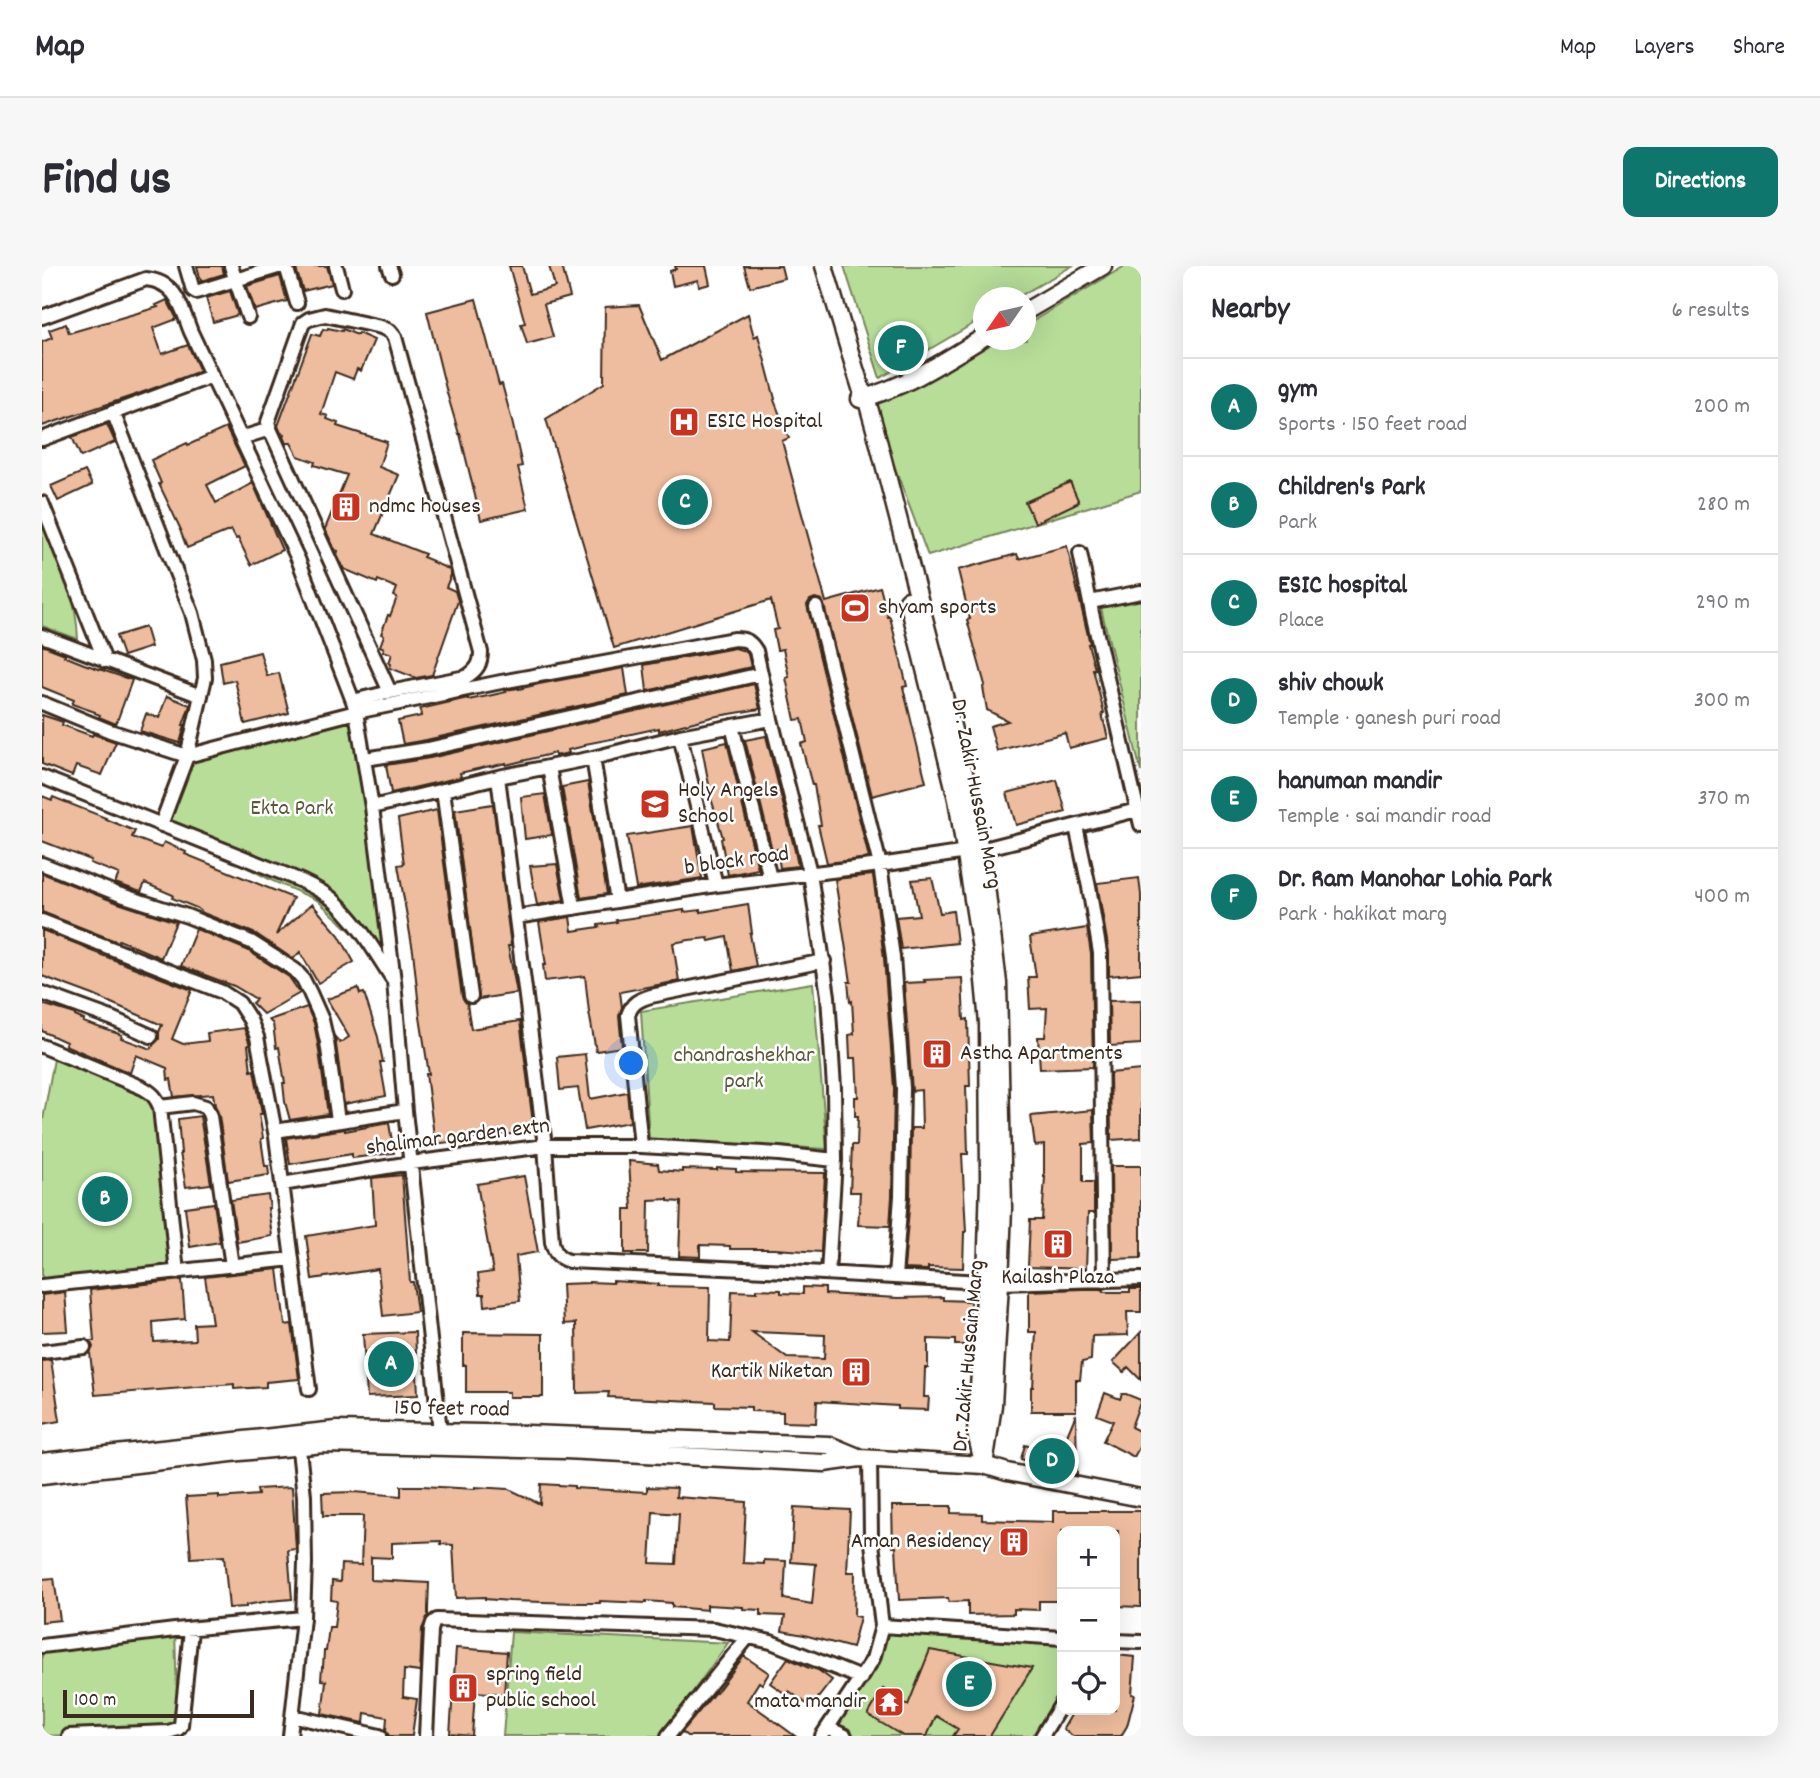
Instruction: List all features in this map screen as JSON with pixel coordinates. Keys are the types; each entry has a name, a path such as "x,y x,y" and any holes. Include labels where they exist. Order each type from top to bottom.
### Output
{"street":[{"path":"186,266 196,292 283,266 297,303"},
{"path":"231,266 248,317"},
{"path":"336,266 342,289"},
{"name":"Dr. Zakir Hussain Marg","path":"824,266 866,395 966,783 972,851 985,878 998,984 1003,1208 993,1283 993,1405 984,1465"},
{"path":"1036,305 1103,266"},
{"path":"42,317 146,279 165,284 178,300 298,559 355,707 372,807 394,981 405,1111 441,1440"},
{"path":"355,707 390,692 466,677 476,670 481,652 395,337 382,327 325,315 303,323 268,422 390,692"},
{"path":"866,395 903,383 973,343"},
{"path":"42,439 212,376"},
{"path":"113,412 192,613 204,660 205,678 187,756 161,825"},
{"path":"241,438 270,429"},
{"path":"42,503 105,661"},
{"path":"1080,553 1140,810 1141,825"},
{"path":"1090,602 1141,592"},
{"path":"816,607 880,865 893,957 903,1088 901,1196 895,1277"},
{"path":"42,636 201,695"},
{"path":"42,703 110,731 187,756 355,707 734,639 751,642 757,650 771,719 810,873 824,961 834,1088 835,1160 828,1273"},
{"path":"365,759 428,749 761,674"},
{"path":"372,807 680,736 771,719"},
{"path":"732,726 770,878"},
{"path":"680,736 716,885"},
{"path":"593,758 617,901"},
{"path":"549,767 574,908"},
{"path":"42,777 319,890 344,911 394,981"},
{"path":"498,777 545,1146 552,1242 560,1258 569,1261 993,1283 1141,1279"},
{"path":"443,790 471,996"},
{"name":"b block road","path":"516,917 716,885 972,851 1140,810"},
{"path":"1076,826 1100,953 1104,1281"},
{"path":"42,864 251,942 295,970 303,979 322,1020 338,1121"},
{"path":"42,920 222,992 239,1003 250,1020 257,1037 275,1131 309,1389"},
{"path":"641,1146 628,1015 631,1005 651,996 824,961"},
{"path":"42,993 151,1036"},
{"path":"42,1046 143,1088 157,1099 177,1272"},
{"path":"160,1107 193,1103 206,1107 232,1266"},
{"path":"275,1131 405,1111"},
{"name":"shalimar garden extn","path":"282,1184 411,1163 545,1146 641,1146 835,1160"},
{"path":"42,1286 292,1259"},
{"path":"42,1352 84,1346"},
{"path":"290,1736 303,1618 305,1563 304,1496 299,1440"},
{"name":"150 feet road","path":"42,1475 227,1453 299,1440"},
{"name":"150 feet road","path":"42,1462 299,1440 324,1444 441,1440 565,1450 824,1463 865,1458 984,1465 1007,1472 1141,1498"},
{"path":"845,1736 825,1732 873,1659 882,1626 865,1458"},
{"path":"42,1646 303,1618"},
{"path":"426,1736 431,1630 433,1623 438,1620 714,1629 771,1642 861,1678"},
{"path":"882,1626 1057,1638"},
{"path":"69,1736 168,1732 178,1729 181,1725 191,1630"},
{"path":"668,1736 748,1637"},
{"path":"1120,1641 1141,1642"},
{"path":"1042,1736 1057,1711"},
{"path":"293,1716 380,1736"}],"green space":[{"path":"844,266 1072,266 1035,287 973,287 973,324 880,378"},
{"path":"1125,266 1141,266 1141,491 928,556 878,422 873,390 973,348 1036,350 1036,319"},
{"path":"42,521 71,593 78,639 42,626"},
{"path":"1141,592 1141,772 1100,604"},
{"name":"Ekta Park","path":"354,716 385,963 317,900 273,881 155,820 182,762"},
{"name":"chandrashekhar park","path":"813,983 827,1149 649,1139 641,1011"},
{"path":"54,1059 156,1102 177,1272 42,1285 42,1125"},
{"path":"882,1626 1057,1638 1057,1712 1043,1736 845,1736 828,1728 855,1688"},
{"path":"175,1630 178,1731 42,1736 42,1646"},
{"path":"511,1632 728,1643 661,1736 503,1736"}],"building":[{"path":"197,266 222,266 224,274 201,281"},
{"path":"301,266 327,266 332,284 303,291 296,269"},
{"path":"509,266 522,266 530,294 555,287 549,266 562,266 570,297 544,304 553,337 527,344 521,324 525,323"},
{"path":"675,266 706,266 710,284 699,287 698,280 673,286 670,271 676,269"},
{"path":"744,266 781,266 784,278 750,287"},
{"path":"280,276 287,301 255,310 247,286"},
{"path":"230,291 238,315 213,322 206,298"},
{"path":"476,299 499,385 502,384 512,421 522,466 518,467 528,509 481,520 427,312"},
{"path":"167,300 177,319 153,328 162,354 188,345 200,371 42,426 42,342 52,338 49,330 66,324 69,333 158,307 156,305"},
{"name":"ESIC Hospital","path":"639,305 662,360 748,314 754,337 758,335 774,400 789,438 782,441 826,602 880,587 907,686 903,687 926,782 872,796 824,605 822,600 815,598 807,605 869,858 827,863 818,825 821,825 814,785 801,744 807,742 802,719 795,720 783,649 777,650 773,630 778,629 771,600 614,648 546,419 604,383 605,307"},
{"name":"ndmc houses","path":"323,329 343,329 374,340 361,371 357,369 353,379 335,372 321,414 338,423 337,426 387,442 379,467 399,475 374,534 425,554 423,557 449,569 451,575 446,587 455,591 458,601 432,675 416,678 390,668 392,654 383,651 384,648 380,646 384,635 381,634 397,597 394,596 397,588 344,569 337,555 338,551 325,529 347,475 314,465 315,462 298,456 291,443 286,443 278,426 312,334 320,336"},
{"path":"107,424 115,442 81,457 72,437"},
{"path":"226,428 245,466 207,485 216,503 253,483 282,550 251,565 238,538 236,539 231,530 187,548 151,460"},
{"path":"85,471 92,485 58,501 51,486"},
{"path":"1070,482 1079,502 1035,523 1025,502"},
{"path":"1067,546 1108,738 1069,748 1065,733 997,751 990,726 1008,721 987,710 983,687 985,685 967,620 970,619 958,570 1017,554 1019,559"},
{"path":"145,627 151,647 123,656 116,636"},
{"path":"42,645 84,664 132,680 116,724 99,717 95,712 72,704 74,700 42,687"},
{"path":"735,648 748,654 751,667 647,691 644,665"},
{"path":"260,652 267,676 279,673 289,713 245,724 235,680 223,683 220,662"},
{"path":"624,668 628,695 403,744 398,721 421,716 420,709"},
{"path":"754,684 760,709 585,744 568,750 569,753 555,756 555,753 506,765 490,766 460,773 461,777 391,793 386,765 430,758"},
{"path":"167,696 190,705 180,743 140,731 146,714 159,717"},
{"path":"42,715 92,736 93,734 116,742 102,775 76,766 72,776 42,764"},
{"path":"766,736 798,866 780,868 777,849 772,850 745,740"},
{"path":"727,742 758,869 728,875 721,839 723,838 707,785 702,748"},
{"path":"1057,780 1066,812 1016,825 1007,793"},
{"path":"588,782 607,894 581,898 562,787"},
{"path":"545,794 552,835 525,839 521,797"},
{"path":"42,796 52,800 53,797 135,831 132,837 161,848 164,842 186,852 185,854 293,898 276,935 312,904 339,935 354,962 318,983 300,952 293,959 256,934 203,913 172,898 173,895 145,883 141,892 115,883 119,874 42,841"},
{"path":"493,804 511,946 508,946 517,993 479,999 455,810"},
{"path":"437,810 462,997 467,1004 471,1029 520,1021 534,1131 435,1144 413,951 398,865 404,864 398,819"},
{"path":"693,826 702,878 636,888 627,836"},
{"path":"557,864 564,900 537,905 530,866"},
{"path":"42,873 115,902 176,922 161,958 42,912"},
{"path":"873,875 884,958 894,1088 890,1226 858,1225 860,1192 850,1192 852,1145 857,1145 858,1116 855,1116 855,1097 858,1097 856,1058 850,1058 849,1035 854,1034 848,982 851,982 835,879"},
{"path":"932,878 940,913 953,911 957,943 901,949 896,917 919,915 912,880"},
{"path":"1139,878 1141,973 1109,976 1109,952 1097,883"},
{"path":"748,904 756,966 733,971 727,937 673,943 679,981 620,992 622,1047 596,1051 585,976 545,981 543,965 546,965 539,922 570,917 572,931 599,927 598,925 617,922 616,920 684,910 701,912"},
{"path":"1087,928 1091,954 1093,1067 1040,1069 1038,1037 1045,1037 1047,1008 1030,1009 1028,977 1036,977 1030,937"},
{"path":"196,929 247,950 289,977 300,993 263,1014 252,1003 256,999 234,986 181,966"},
{"path":"42,930 192,990 172,1039 183,1044 208,1041 207,1033 244,1028 250,1045 251,1071 254,1070 262,1114 259,1114 261,1139 269,1175 228,1181 219,1115 213,1094 174,1097 167,1068 136,1055 130,1073 65,1045 66,1042 42,1031 42,1004 75,1014 84,1020 83,1022 122,1035 121,1038 151,1049 159,1039 162,1025 42,976"},
{"path":"962,978 964,1020 968,1019 970,1086 966,1086 968,1154 962,1154 966,1232 963,1268 904,1269 910,1197 911,1128 922,1128 921,1090 912,1091 904,983"},
{"path":"358,988 360,994 364,993 378,1037 386,1096 344,1104 335,1037 340,1043 349,1037 327,999"},
{"path":"1141,1000 1141,1044 1110,1046 1109,1001"},
{"path":"307,1007 314,1023 328,1114 290,1120 285,1102 279,1047 276,1048 273,1024 269,1020"},
{"path":"585,1054 590,1099 627,1092 630,1122 585,1130 578,1088 560,1090 557,1057"},
{"path":"1141,1070 1141,1138 1111,1140 1110,1073"},
{"path":"1093,1110 1094,1143 1083,1144 1083,1182 1094,1182 1094,1213 1088,1213 1086,1269 1028,1267 1030,1220 1042,1220 1045,1177 1044,1145 1035,1146 1031,1116"},
{"path":"200,1116 211,1184 186,1187 178,1119"},
{"path":"389,1123 394,1153 352,1158 352,1154 290,1164 286,1138"},
{"path":"629,1161 658,1164 659,1170 682,1172 682,1169 717,1168 736,1169 736,1172 825,1173 821,1252 730,1249 730,1246 700,1245 700,1257 679,1256 681,1202 668,1199 649,1200 648,1253 625,1253 625,1209 632,1209"},
{"path":"1111,1166 1141,1166 1141,1258 1112,1259"},
{"path":"402,1175 410,1282 413,1282 417,1312 383,1316 378,1269 312,1279 306,1236 375,1225 372,1178"},
{"path":"524,1176 538,1252 516,1256 520,1301 485,1306 484,1294 480,1294 478,1274 493,1272 477,1184"},
{"path":"268,1195 272,1236 237,1242 231,1200"},
{"path":"214,1203 220,1242 190,1247 185,1207"},
{"path":"278,1269 285,1325 292,1324 299,1379 266,1382 266,1387 234,1389 234,1384 95,1395 90,1353 93,1347 90,1341 94,1341 90,1290 182,1280 185,1319 153,1322 154,1342 195,1340 194,1324 212,1323 205,1277"},
{"path":"562,1284 710,1287 709,1341 730,1342 732,1291 781,1290 781,1293 803,1294 803,1287 825,1288 825,1294 898,1298 943,1297 943,1300 970,1301 969,1345 955,1345 955,1340 928,1339 924,1397 929,1397 928,1410 817,1401 816,1423 783,1422 783,1412 751,1411 751,1407 715,1406 715,1402 608,1397 609,1392 577,1393 576,1323 564,1324","holes":["752,1332 825,1335 824,1359 787,1358"]},
{"path":"1100,1289 1103,1292 1130,1292 1130,1289 1141,1289 1141,1312 1127,1312 1128,1335 1092,1336 1091,1360 1082,1362 1080,1380 1076,1380 1076,1411 1031,1411 1036,1332 1029,1332 1029,1291"},
{"path":"65,1292 68,1331 42,1332 42,1295"},
{"path":"415,1332 418,1395 367,1397 363,1334"},
{"path":"1141,1332 1141,1380 1128,1367 1124,1372 1113,1362"},
{"path":"463,1333 543,1334 543,1397 509,1397 509,1392 466,1392"},
{"path":"51,1360 60,1421 42,1424 42,1361"},
{"path":"1105,1393 1120,1399 1122,1394 1126,1394 1141,1400 1131,1427 1141,1432 1141,1444 1134,1457 1103,1441 1113,1421 1097,1415"},
{"path":"1076,1414 1077,1475 1021,1459 1025,1445 1059,1455"},
{"path":"541,1484 647,1492 647,1487 677,1488 676,1497 746,1502 743,1563 786,1561 784,1599 812,1604 816,1564 791,1562 794,1507 850,1510 847,1572 855,1572 854,1616 860,1617 852,1648 782,1631 785,1616 761,1615 761,1610 743,1607 707,1605 707,1610 672,1607 672,1603 646,1601 576,1603 510,1601 485,1597 456,1598 453,1545 441,1544 441,1541 392,1543 392,1558 371,1557 371,1580 429,1583 428,1616 422,1629 420,1672 404,1670 403,1697 417,1699 412,1736 389,1736 386,1730 387,1717 365,1713 364,1723 322,1714 326,1681 321,1680 324,1651 329,1627 334,1627 337,1601 331,1600 332,1581 340,1582 341,1564 361,1565 363,1516 323,1516 322,1493 354,1492 401,1496 401,1486 475,1487 509,1489 540,1504","holes":["653,1512 679,1514 676,1564 650,1563"]},
{"path":"292,1487 296,1549 288,1550 292,1599 229,1608 224,1556 191,1558 186,1497 258,1495 257,1489"},
{"path":"892,1506 951,1506 951,1513 982,1514 982,1520 1053,1522 1053,1511 1141,1511 1141,1607 1120,1606 1120,1526 1057,1526 1057,1601 1039,1601 1039,1610 1014,1609 1014,1614 968,1615 968,1601 949,1602 948,1598 899,1600 896,1547 893,1547"},
{"path":"54,1578 60,1620 42,1622 42,1579"},
{"name":"spring field public school","path":"456,1648 507,1652 504,1694 475,1692 472,1736 450,1734"},
{"path":"930,1650 1032,1668 990,1736 953,1736 958,1729 936,1716 927,1736 903,1736 868,1715 883,1689 908,1705"},
{"path":"744,1656 769,1673 762,1684 759,1682 747,1701 795,1736 687,1736 682,1732"},
{"path":"1120,1656 1135,1657 1132,1694 1135,1695 1127,1726 1121,1736 1073,1736 1063,1729 1071,1715 1120,1715"},
{"path":"788,1658 818,1670 832,1680 811,1707 789,1691 787,1695 770,1683"}],"place":[{"name":"Dr. Ram Manohar Lohia Park","path":"901,348"},
{"name":"ESIC Hospital","path":"684,422"},
{"name":"ESIC hospital","path":"685,502"},
{"name":"ndmc houses","path":"346,507"},
{"name":"shyam sports","path":"855,608"},
{"name":"Holy Angels School","path":"655,804"},
{"name":"Astha Apartments","path":"937,1054"},
{"name":"Children's Park","path":"105,1199"},
{"name":"Kailash Plaza","path":"1058,1244"},
{"name":"gym","path":"391,1364"},
{"name":"Kartik Niketan","path":"856,1372"},
{"name":"shiv chowk","path":"1052,1461"},
{"name":"Aman Residency","path":"1014,1542"},
{"name":"hanuman mandir","path":"969,1684"},
{"name":"spring field public school","path":"463,1688"},
{"name":"mata mandir","path":"889,1702"}]}
